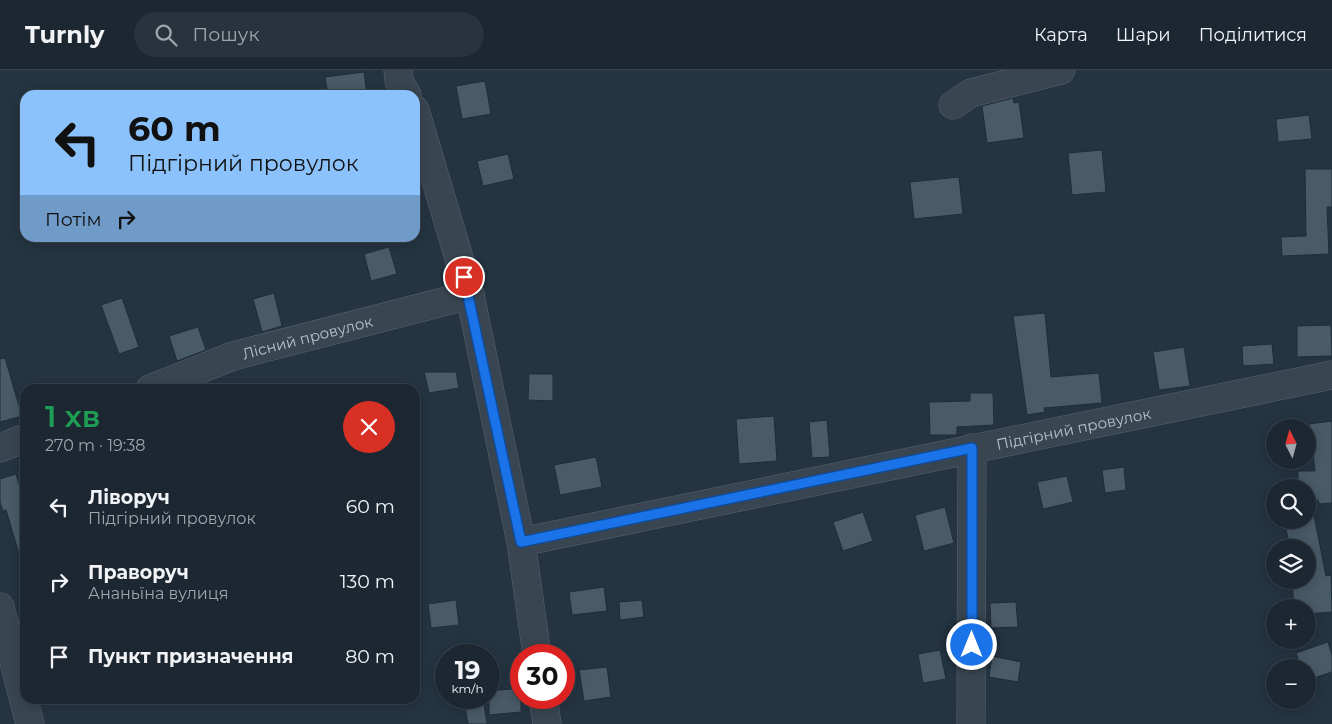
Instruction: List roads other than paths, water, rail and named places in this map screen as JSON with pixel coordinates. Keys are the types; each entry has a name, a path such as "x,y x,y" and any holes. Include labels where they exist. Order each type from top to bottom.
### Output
{"street":[{"path":"398,70 399,81 404,90"},
{"path":"953,105 971,93 1061,70"},
{"path":"420,127 470,295 521,542 535,644"},
{"name":"Лісний провулок","path":"163,384 233,356 470,295"},
{"name":"Підгірний провулок","path":"521,542 1332,374"},
{"path":"0,448 20,440"},
{"path":"971,724 972,448"},
{"path":"0,607 20,685"},
{"path":"25,704 30,724"},
{"path":"545,709 547,724"}]}
